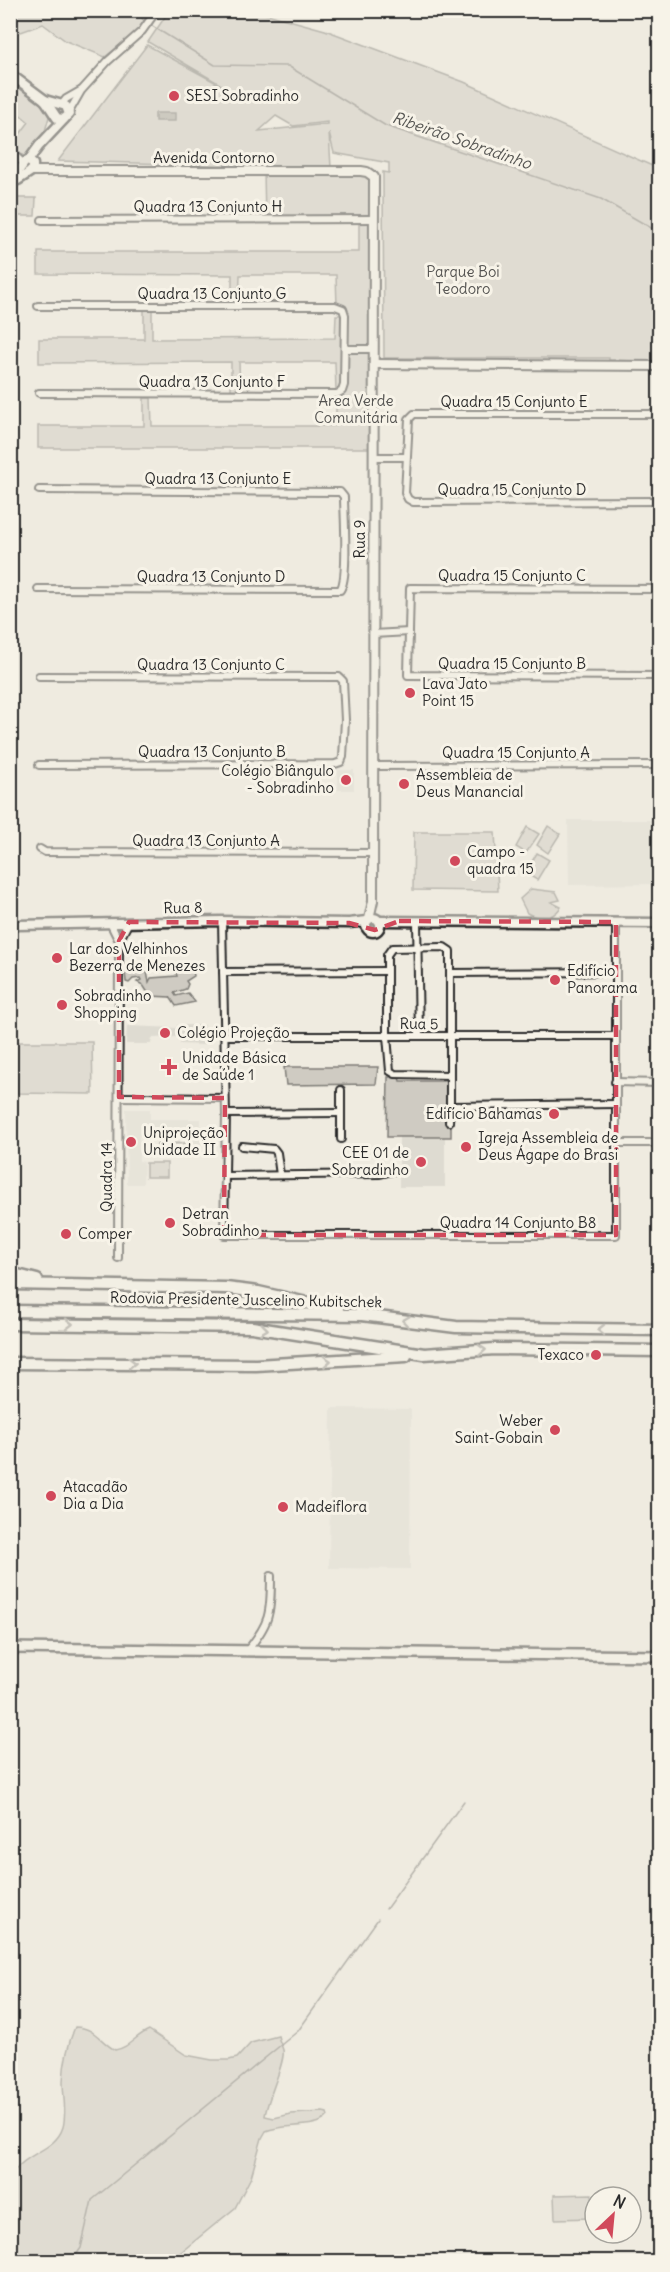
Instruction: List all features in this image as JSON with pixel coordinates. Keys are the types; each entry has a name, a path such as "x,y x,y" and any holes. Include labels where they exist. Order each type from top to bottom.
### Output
{"highway":[{"path":"10,1272 32,1280 97,1284"},
{"path":"10,1284 226,1288 258,1292 362,1315"},
{"name":"Rodovia Presidente Juscelino Kubitschek","path":"11,1311 362,1315 456,1327 660,1330"},
{"name":"Rodovia Presidente Juscelino Kubitschek","path":"10,1324 252,1328 424,1354 495,1349 660,1351"},
{"path":"10,1363 256,1365 424,1354"},
{"path":"10,1372 40,1363"}],"main road":[{"path":"10,74 63,114"},
{"path":"45,100 61,104"},
{"path":"61,104 55,109 63,114"},
{"path":"10,184 29,166 63,114"},
{"name":"Rua 8","path":"13,924 222,921 373,923"},
{"path":"373,923 399,921 660,923"},
{"path":"10,1648 660,1656"}],"street":[{"path":"63,114 108,61 142,31 157,10"},
{"path":"61,104 81,91"},
{"path":"12,155 29,166"},
{"name":"Avenida Contorno","path":"29,166 52,172 361,171 374,177"},
{"name":"Rua 9","path":"373,923 374,177"},
{"name":"Quadra 13 Conjunto H","path":"42,220 374,219"},
{"name":"Quadra 13 Conjunto G","path":"39,306 337,306 345,311 345,349"},
{"path":"345,349 374,350"},
{"name":"Quadra 13 Conjunto F","path":"39,393 337,394 342,391 344,385 345,349"},
{"path":"374,364 660,366"},
{"name":"Quadra 15 Conjunto E","path":"406,458 409,419 414,414 660,414"},
{"path":"374,457 406,458"},
{"name":"Quadra 15 Conjunto D","path":"406,458 405,493 413,502 660,501"},
{"name":"Quadra 13 Conjunto E","path":"39,490 340,492 344,497 345,547"},
{"name":"Quadra 13 Conjunto D","path":"38,589 340,590 344,583 345,547"},
{"name":"Quadra 15 Conjunto C","path":"409,632 410,588 660,589"},
{"path":"373,634 409,632"},
{"name":"Quadra 15 Conjunto B","path":"409,632 408,675 660,676"},
{"name":"Quadra 13 Conjunto C","path":"39,676 339,677 343,681 345,720"},
{"name":"Quadra 13 Conjunto B","path":"39,765 335,764 341,762 343,757 345,720"},
{"name":"Quadra 15 Conjunto A","path":"373,766 660,765"},
{"name":"Quadra 13 Conjunto A","path":"39,849 45,852 373,853"},
{"path":"222,921 225,1176 380,1174 393,1171"},
{"path":"417,921 419,1036"},
{"path":"110,923 119,938 129,922"},
{"path":"616,922 616,1143 660,1143"},
{"name":"Quadra 14","path":"118,1258 119,938"},
{"path":"449,1122 450,1107 450,1075 450,1037 450,973 449,949 442,947 390,949 387,955 389,1068 392,1072 450,1075"},
{"path":"223,972 387,971"},
{"path":"450,973 615,972"},
{"name":"Rua 5","path":"225,1036 616,1036"},
{"path":"615,1082 660,1083"},
{"path":"341,1090 341,1139"},
{"path":"118,1097 225,1098"},
{"path":"450,1107 615,1104"},
{"path":"225,1114 341,1113"},
{"name":"Quadra 14 Conjunto B8","path":"225,1176 224,1235 616,1235 616,1143"},
{"path":"242,1146 274,1149 280,1175"},
{"path":"246,1652 268,1620 271,1576"}],"highlighted area":[{"path":"399,921 616,922 616,1235 224,1235 225,1098 119,1097 119,941 129,922 349,923 375,930"}],"shaded area":[{"path":"155,113 175,113 175,121 155,121"},
{"name":"Colégio Biângulo - Sobradinho","path":"338,770 354,770 354,790 338,790"},
{"path":"568,820 659,820 659,884 569,885"},
{"path":"177,1025 205,1025 205,1045 180,1044 181,1039 177,1037 152,1038 151,1044 126,1044 127,1026 177,1028"},
{"path":"126,1109 150,1109 150,1119 201,1119 201,1152 189,1152 188,1135 139,1136 139,1161 144,1162 143,1184 127,1184"},
{"path":"399,1137 445,1137 445,1187 399,1187"},
{"path":"331,1408 411,1409 410,1569 329,1568"}],"green space":[{"path":"10,11 152,11 136,32 105,57 66,41 43,24 21,32 11,29"},
{"name":"Parque Boi Teodoro","path":"169,11 256,11 325,30 464,82 659,169 659,362 609,360 609,358 384,358 383,172 389,173 389,163 334,153 329,133 331,168 58,161 147,45 235,93 148,42","holes":["276,116 293,126 327,122 327,124 259,131"]},
{"path":"10,80 42,104 49,117 45,131 25,157 11,146 29,122 11,107"},
{"name":"Area Verde Comunitária","path":"264,171 371,174 373,448 38,448 38,426 144,426 144,398 151,398 152,426 336,426 336,394 341,391 336,391 335,362 239,362 240,390 231,391 231,362 39,363 39,339 144,339 144,310 152,310 152,339 335,338 336,315 344,315 337,306 336,275 240,275 239,306 232,306 232,275 38,274 38,252 359,252 359,219 265,219"},
{"path":"11,198 36,198 35,216 11,216"},
{"path":"548,826 560,834 548,853 537,845"},
{"path":"527,827 539,834 526,853 516,847"},
{"name":"Campo - quadra 15","path":"414,832 495,832 498,891 413,890"},
{"path":"537,853 549,860 537,880 525,873"},
{"path":"531,889 556,892 560,900 551,902 561,907 546,918 527,913 520,899"},
{"path":"192,966 194,976 186,981 188,984 186,989 174,993 176,996 188,993 195,1002 176,1006 170,997 150,996 143,985 137,982 141,980 140,978 126,982 125,972 129,968 142,967 147,972 149,982 151,978 177,976 175,970"},
{"path":"16,1042 92,1042 93,1094 17,1093"},
{"path":"284,1067 378,1067 376,1084 286,1085"},
{"path":"388,1077 399,1077 400,1081 445,1081 447,1077 451,1082 451,1137 387,1137"},
{"path":"185,1143 185,1157 157,1157 157,1144"},
{"path":"146,1163 167,1163 167,1177 146,1177"},
{"path":"75,2027 88,2029 115,2050 124,2047 149,2030 186,2055 212,2060 237,2058 251,2043 278,2036 283,2055 265,2116 274,2118 291,2114 323,2112 328,2116 308,2125 266,2131 251,2177 235,2208 170,2261 11,2261 9,2213 12,2177 21,2164 54,2141 63,2127 65,2116 64,2067"},
{"path":"583,2194 583,2218 555,2219 554,2195"}],"waterway":[{"name":"Ribeirão Sobradinho","path":"135,10 145,22"},
{"name":"Ribeirão Sobradinho","path":"149,24 215,65 288,66 386,126 601,199 660,233"},
{"path":"386,1909 464,1801"},
{"path":"71,2262 81,2248 92,2200 298,2031 378,1919"}],"place":[{"name":"SESI Sobradinho","path":"174,96"},
{"name":"Lava Jato Point 15","path":"410,693"},
{"name":"Colégio Biângulo - Sobradinho","path":"346,780"},
{"name":"Assembleia de Deus Manancial","path":"404,784"},
{"name":"Campo - quadra 15","path":"455,861"},
{"name":"Lar dos Velhinhos Bezerra de Menezes","path":"57,958"},
{"name":"Edifício Panorama","path":"555,980"},
{"name":"Sobradinho Shopping","path":"62,1005"},
{"name":"Colégio Projeção","path":"165,1033"},
{"name":"Unidade Básica de Saúde 1","path":"169,1067"},
{"name":"Edifício Bahamas","path":"554,1114"},
{"name":"Uniprojeção Unidade II","path":"131,1142"},
{"name":"Igreja Assembleia de Deus Ágape do Brasi","path":"466,1147"},
{"name":"CEE 01 de Sobradinho","path":"421,1162"},
{"name":"Detran Sobradinho","path":"170,1223"},
{"name":"Comper","path":"66,1234"},
{"name":"Texaco","path":"596,1355"},
{"name":"Weber Saint-Gobain","path":"555,1430"},
{"name":"Atacadão Dia a Dia","path":"51,1496"},
{"name":"Madeiflora","path":"283,1507"}]}
